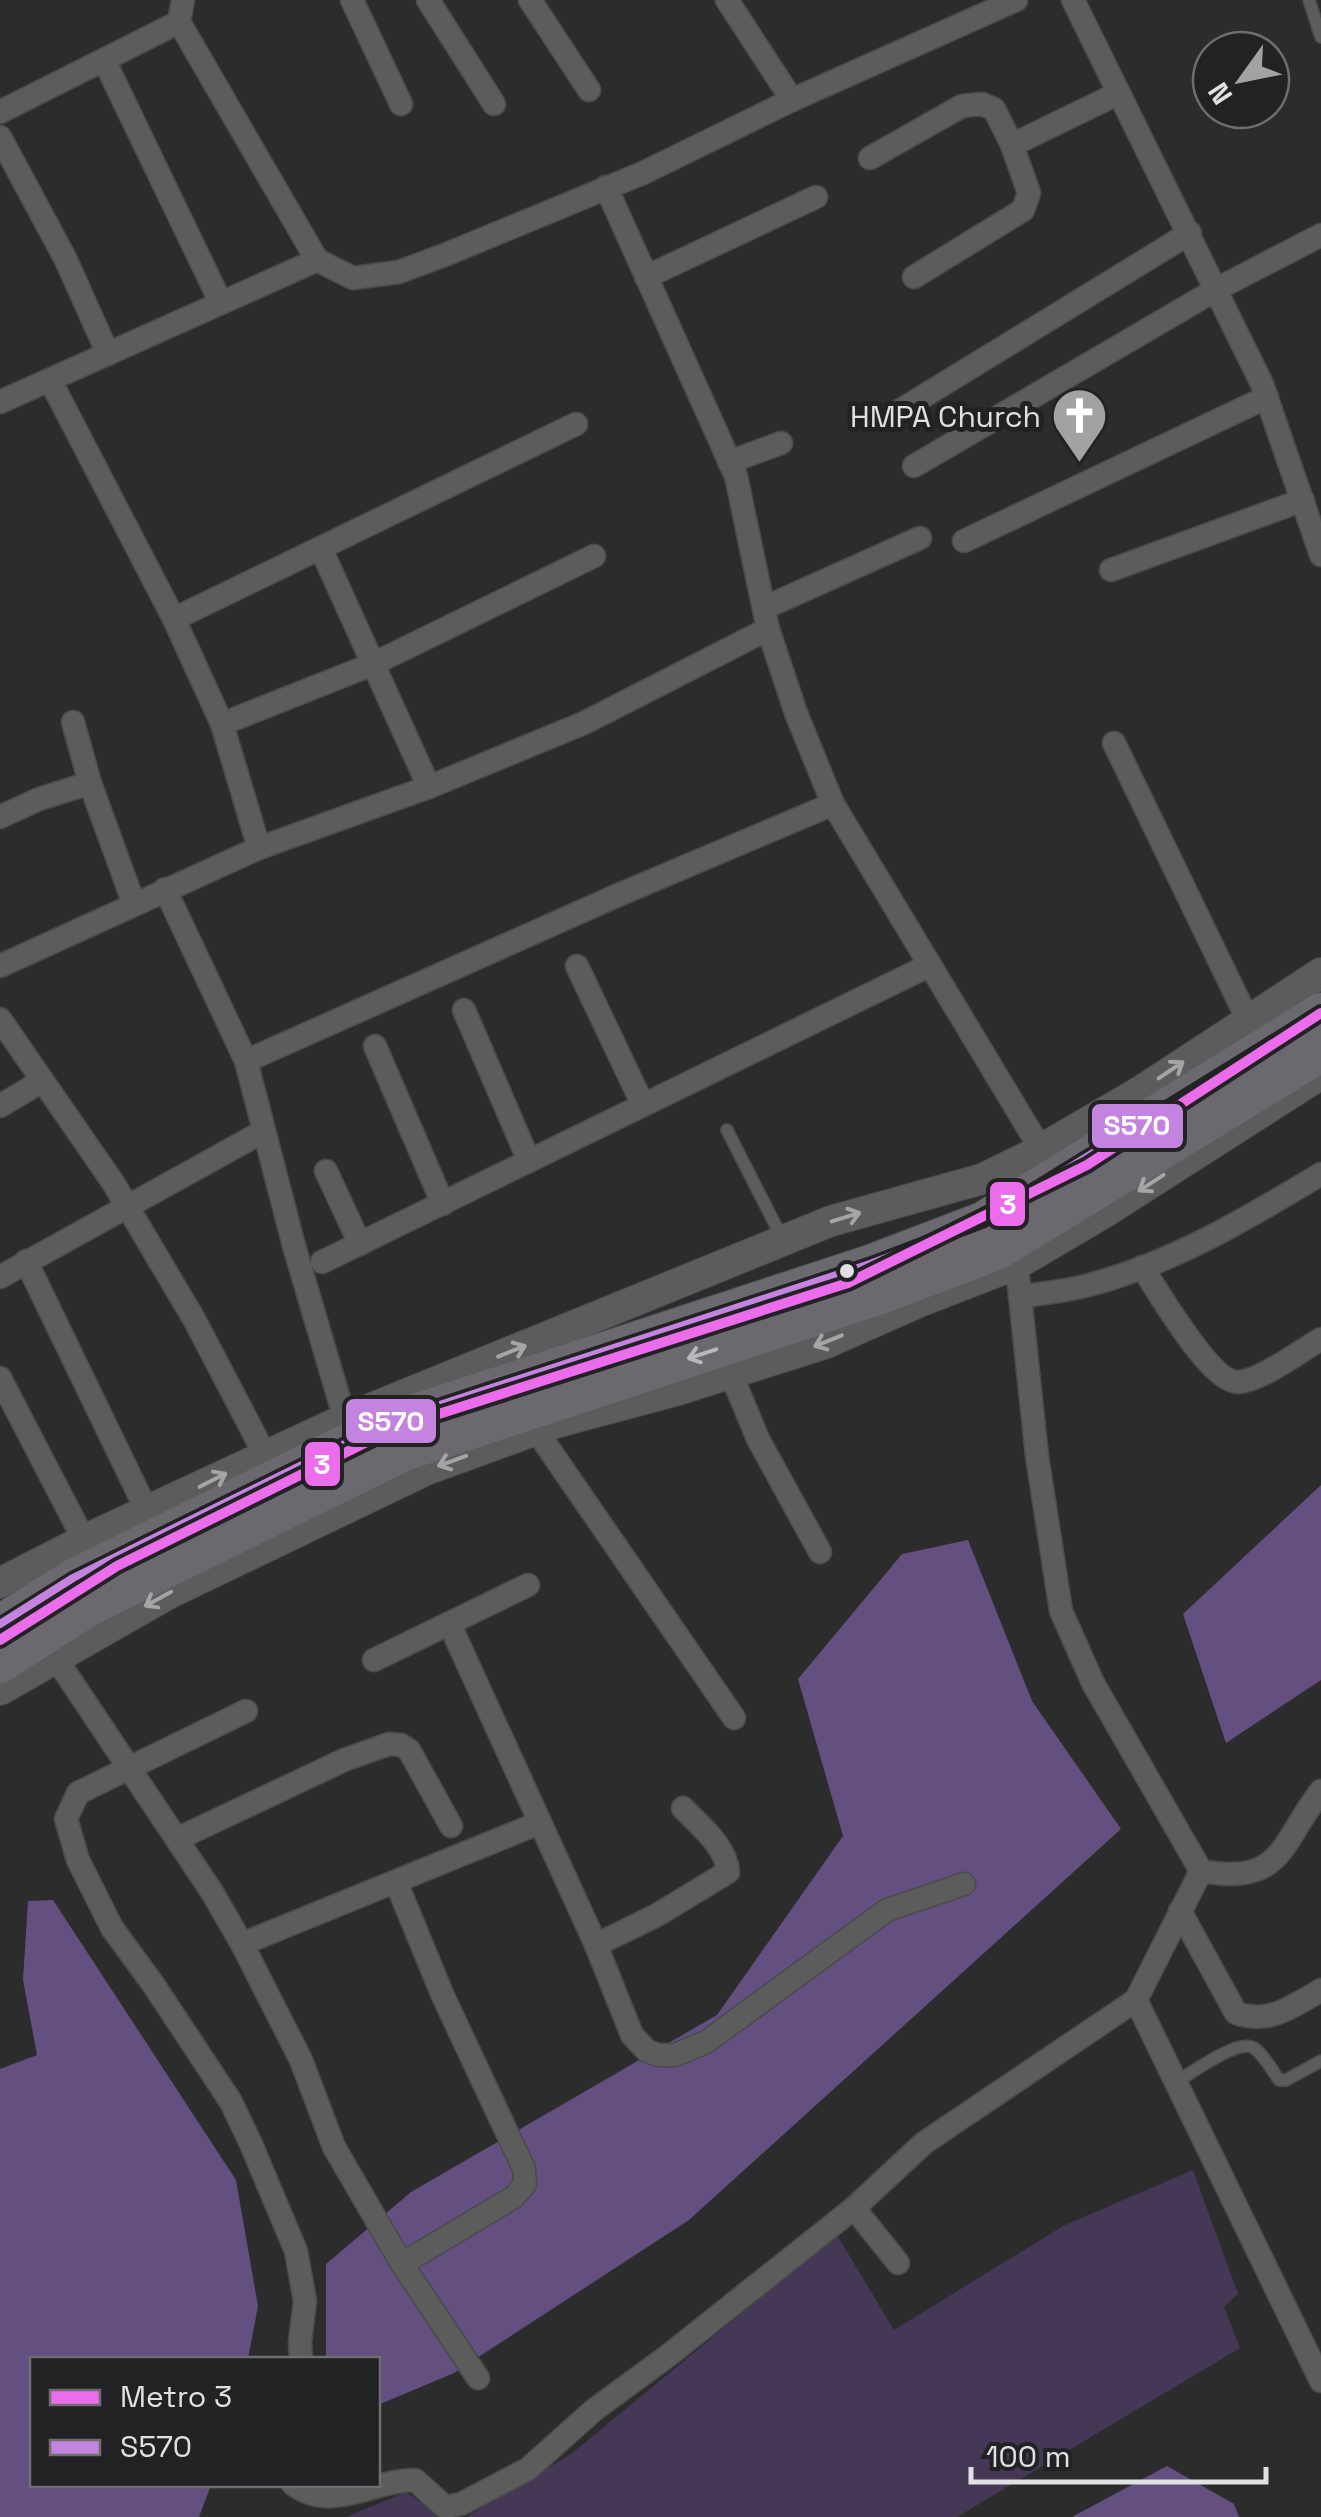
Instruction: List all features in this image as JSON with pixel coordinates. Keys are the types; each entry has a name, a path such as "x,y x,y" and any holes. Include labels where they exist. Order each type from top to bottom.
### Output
{"main road":[{"path":"0,1624 271,1466 392,1420 870,1264 982,1220 1049,1162 1321,1012"},
{"path":"0,1664 89,1607 404,1452 881,1295 998,1251 1015,1252 1321,1053"}],"street":[{"path":"352,0 401,104"},
{"path":"428,0 494,104"},
{"path":"530,0 589,90"},
{"path":"727,0 792,100"},
{"path":"1,110 104,60 181,11 317,260 353,278 399,272 606,187 1016,0"},
{"path":"1072,0 1217,288 1266,397 1321,555"},
{"path":"104,60 221,303"},
{"path":"1012,145 1119,93"},
{"path":"870,158 962,106 982,104 994,109 1012,145 1029,193 1023,210 914,277"},
{"path":"0,137 66,260 108,354"},
{"path":"606,187 742,497 766,618 796,713 833,804 1049,1162"},
{"path":"646,277 816,197"},
{"path":"888,418 1190,233"},
{"path":"914,466 1217,288 1321,235"},
{"path":"0,402 317,260"},
{"path":"50,380 174,619 222,724 259,848"},
{"path":"964,541 1266,397"},
{"path":"174,619 576,424"},
{"path":"729,462 781,442"},
{"path":"1111,570 1303,500"},
{"path":"0,966 259,848 429,787 584,723 766,618 920,538"},
{"path":"321,549 429,787"},
{"path":"222,724 372,664 594,556"},
{"path":"74,722 90,783 134,904"},
{"path":"1114,743 1248,1018"},
{"path":"0,817 90,783"},
{"path":"246,1061 833,804"},
{"path":"166,889 246,1061 345,1418"},
{"path":"322,1262 930,965"},
{"path":"577,966 644,1105"},
{"path":"0,1584 148,1512 271,1466 345,1418 831,1221 1049,1162 1141,1091 1321,972"},
{"path":"464,1010 530,1161"},
{"path":"0,1019 126,1206 194,1319 271,1466"},
{"path":"374,1046 443,1204"},
{"path":"0,1690 168,1594 409,1478 536,1430 824,1344 919,1302 1015,1252 1102,1214 1321,1074"},
{"path":"0,1106 42,1081"},
{"path":"0,1277 264,1131"},
{"path":"326,1171 360,1244"},
{"path":"1020,1297 1089,1286 1142,1267 1242,1222 1321,1174"},
{"path":"1015,1252 1037,1456 1062,1611 1093,1684 1201,1870"},
{"path":"26,1261 148,1512"},
{"path":"1142,1267 1208,1363 1226,1380 1241,1382 1255,1378 1321,1339"},
{"path":"731,1374 758,1439 820,1552"},
{"path":"0,1378 84,1540"},
{"path":"536,1430 734,1718"},
{"path":"374,1660 528,1586"},
{"path":"450,1625 596,1945 632,2035 646,2051 674,2056 706,2042 886,1910 964,1884"},
{"path":"55,1657 242,1944 300,2060 334,2147 402,2264 478,2378"},
{"path":"246,1711 78,1793 66,1819 78,1860 112,1928 230,2102 250,2144 296,2251 305,2301 302,2357"},
{"path":"176,1839 344,1760 390,1744 409,1750 451,1826"},
{"path":"1201,1870 1237,1876 1265,1867 1286,1848 1303,1814 1321,1791"},
{"path":"596,1945 658,1915 728,1872 722,1852 682,1808"},
{"path":"242,1944 539,1824"},
{"path":"380,2486 395,2480 415,2480 445,2507 460,2504 528,2469 594,2410 854,2208 924,2143 1136,2000 1201,1870"},
{"path":"396,1882 442,1996 524,2169 525,2184 514,2196 402,2264"},
{"path":"1180,1911 1236,2013 1260,2018 1280,2013 1321,1990"},
{"path":"1136,2000 1321,2381"},
{"path":"854,2208 898,2263"},
{"path":"296,2487 328,2496 362,2493 377,2487"}],"lane":[{"path":"1309,0 1321,37"},
{"path":"727,1130 784,1242"},
{"path":"1236,2013 1278,2080 1286,2080 1321,2060"},
{"path":"1174,2084 1234,2048 1256,2049"}],"shaded area":[{"path":"1321,1485 1321,1680 1226,1743 1183,1614"},
{"path":"968,1540 1032,1701 1121,1829 689,2220 454,2373 380,2404 380,2357 326,2357 326,2264 411,2192 717,2015 843,1836 798,1679 902,1554"},
{"path":"53,1900 236,2180 258,2306 248,2357 30,2357 30,2487 210,2487 199,2517 0,2517 0,2069 37,2055 23,1980 28,1901"},
{"path":"1193,2170 1238,2294 1224,2307 1240,2348 957,2517 466,2517 571,2454 837,2235 894,2330 1063,2226"},
{"path":"1167,2466 1234,2504 1239,2517 1072,2517"},
{"path":"406,2492 442,2517 346,2517"}],"metro line":[{"name":"3","path":"0,1640 117,1566 395,1428 848,1283 1087,1165 1321,1013"}],"transit line":[{"name":"S570","path":"0,1624 73,1578 391,1421 870,1264 983,1221 1321,1012"}],"place":[{"name":"HMPA Church","path":"1080,465"}]}
